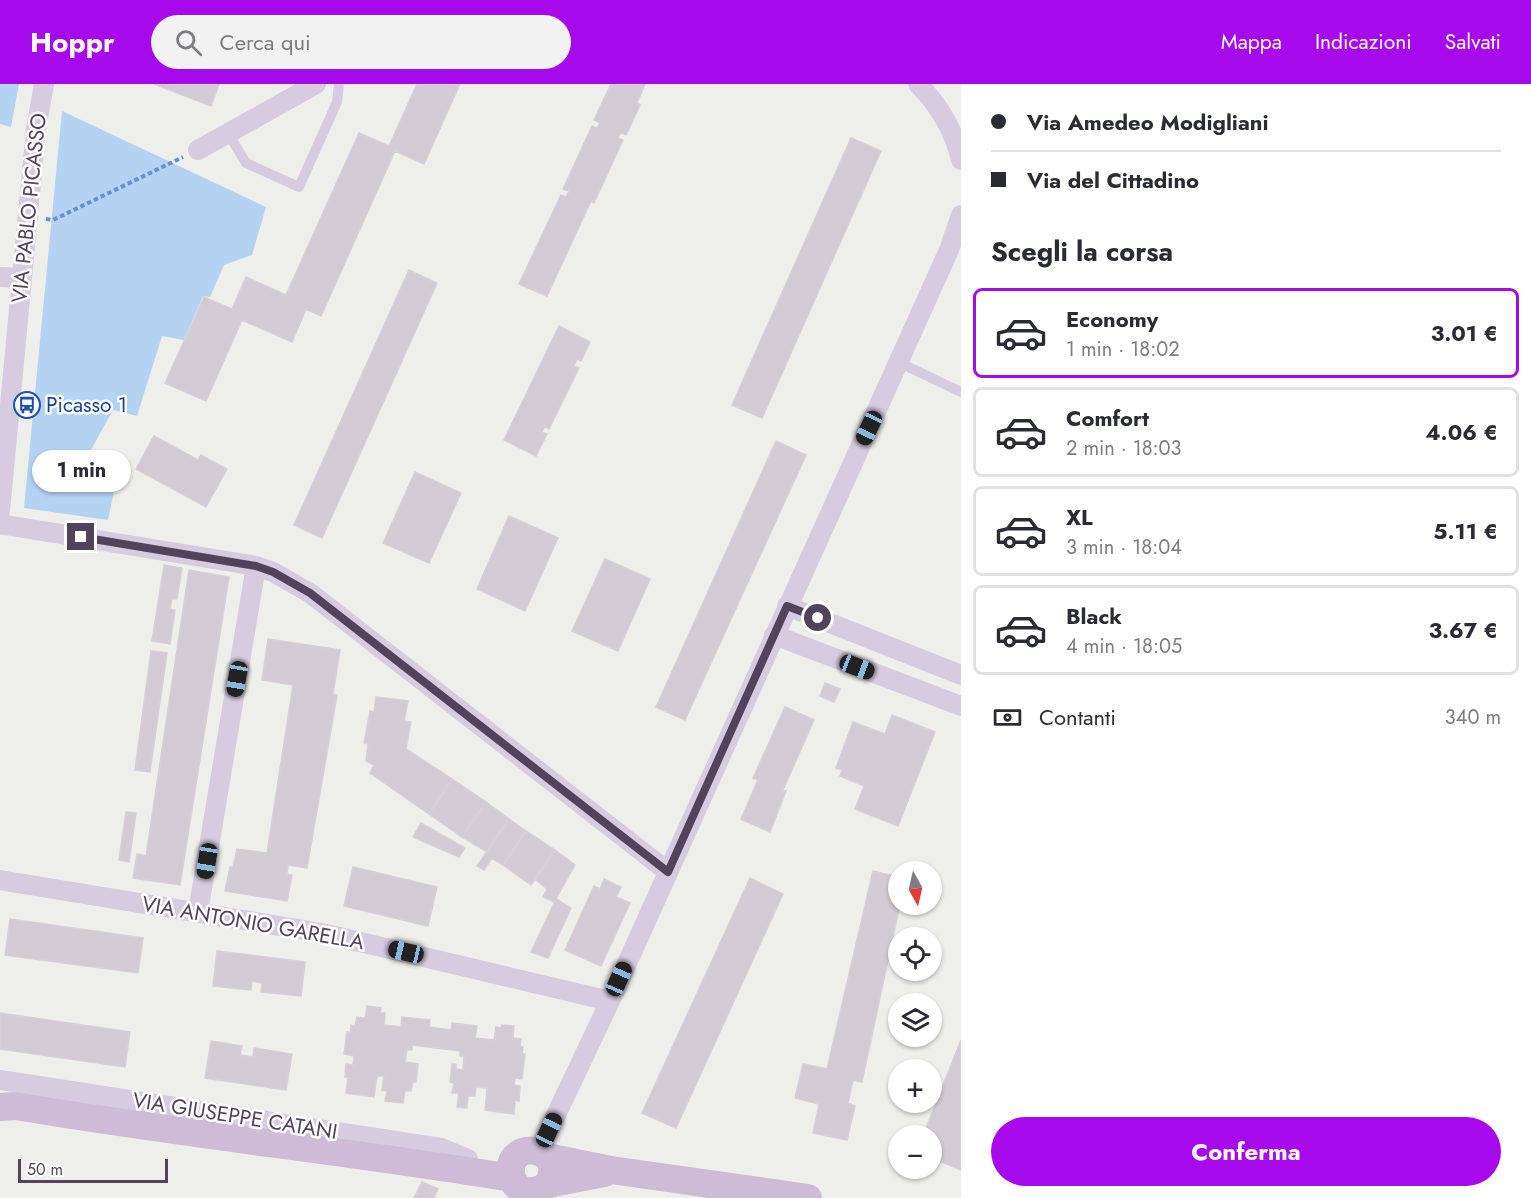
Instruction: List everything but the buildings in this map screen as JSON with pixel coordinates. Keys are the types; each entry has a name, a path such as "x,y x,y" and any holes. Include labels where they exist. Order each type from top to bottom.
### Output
{"street":[{"name":"VIA PABLO PICASSO","path":"0,511 36,129 44,84"},
{"path":"198,150 316,84"},
{"path":"918,84 950,126 961,160"},
{"path":"528,1174 610,1001 949,250 961,215"},
{"path":"0,276 22,278"},
{"path":"0,524 256,566 273,572 310,593 668,872"},
{"path":"198,912 256,566"},
{"path":"787,606 961,675"},
{"path":"836,659 846,630"},
{"path":"774,635 961,706"},
{"name":"VIA ANTONIO GARELLA","path":"0,880 322,933 610,1001"},
{"name":"VIA GIUSEPPE CATANI","path":"0,1080 441,1148 468,1159"},
{"name":"VIA GIUSEPPE CATANI","path":"5,1104 148,1128 436,1166 528,1174"},
{"path":"436,1166 468,1159 528,1174 611,1170 808,1198"}],"lane":[{"path":"228,133 246,163 299,187 337,102 339,84"},
{"path":"898,362 961,392"}],"path":[{"path":"27,217 53,220 198,150"}],"shaded area":[{"path":"0,84 19,84 11,127 0,124"},
{"path":"62,111 266,207 252,255 224,265 210,297 203,296 184,340 162,336 137,416 113,410 86,459 117,477 108,520 24,508"}],"place":[{"name":"Picasso 1","path":"27,405"}],"route":[{"path":"81,537 256,566 291,581 310,593 668,872 787,606 818,618"}]}
